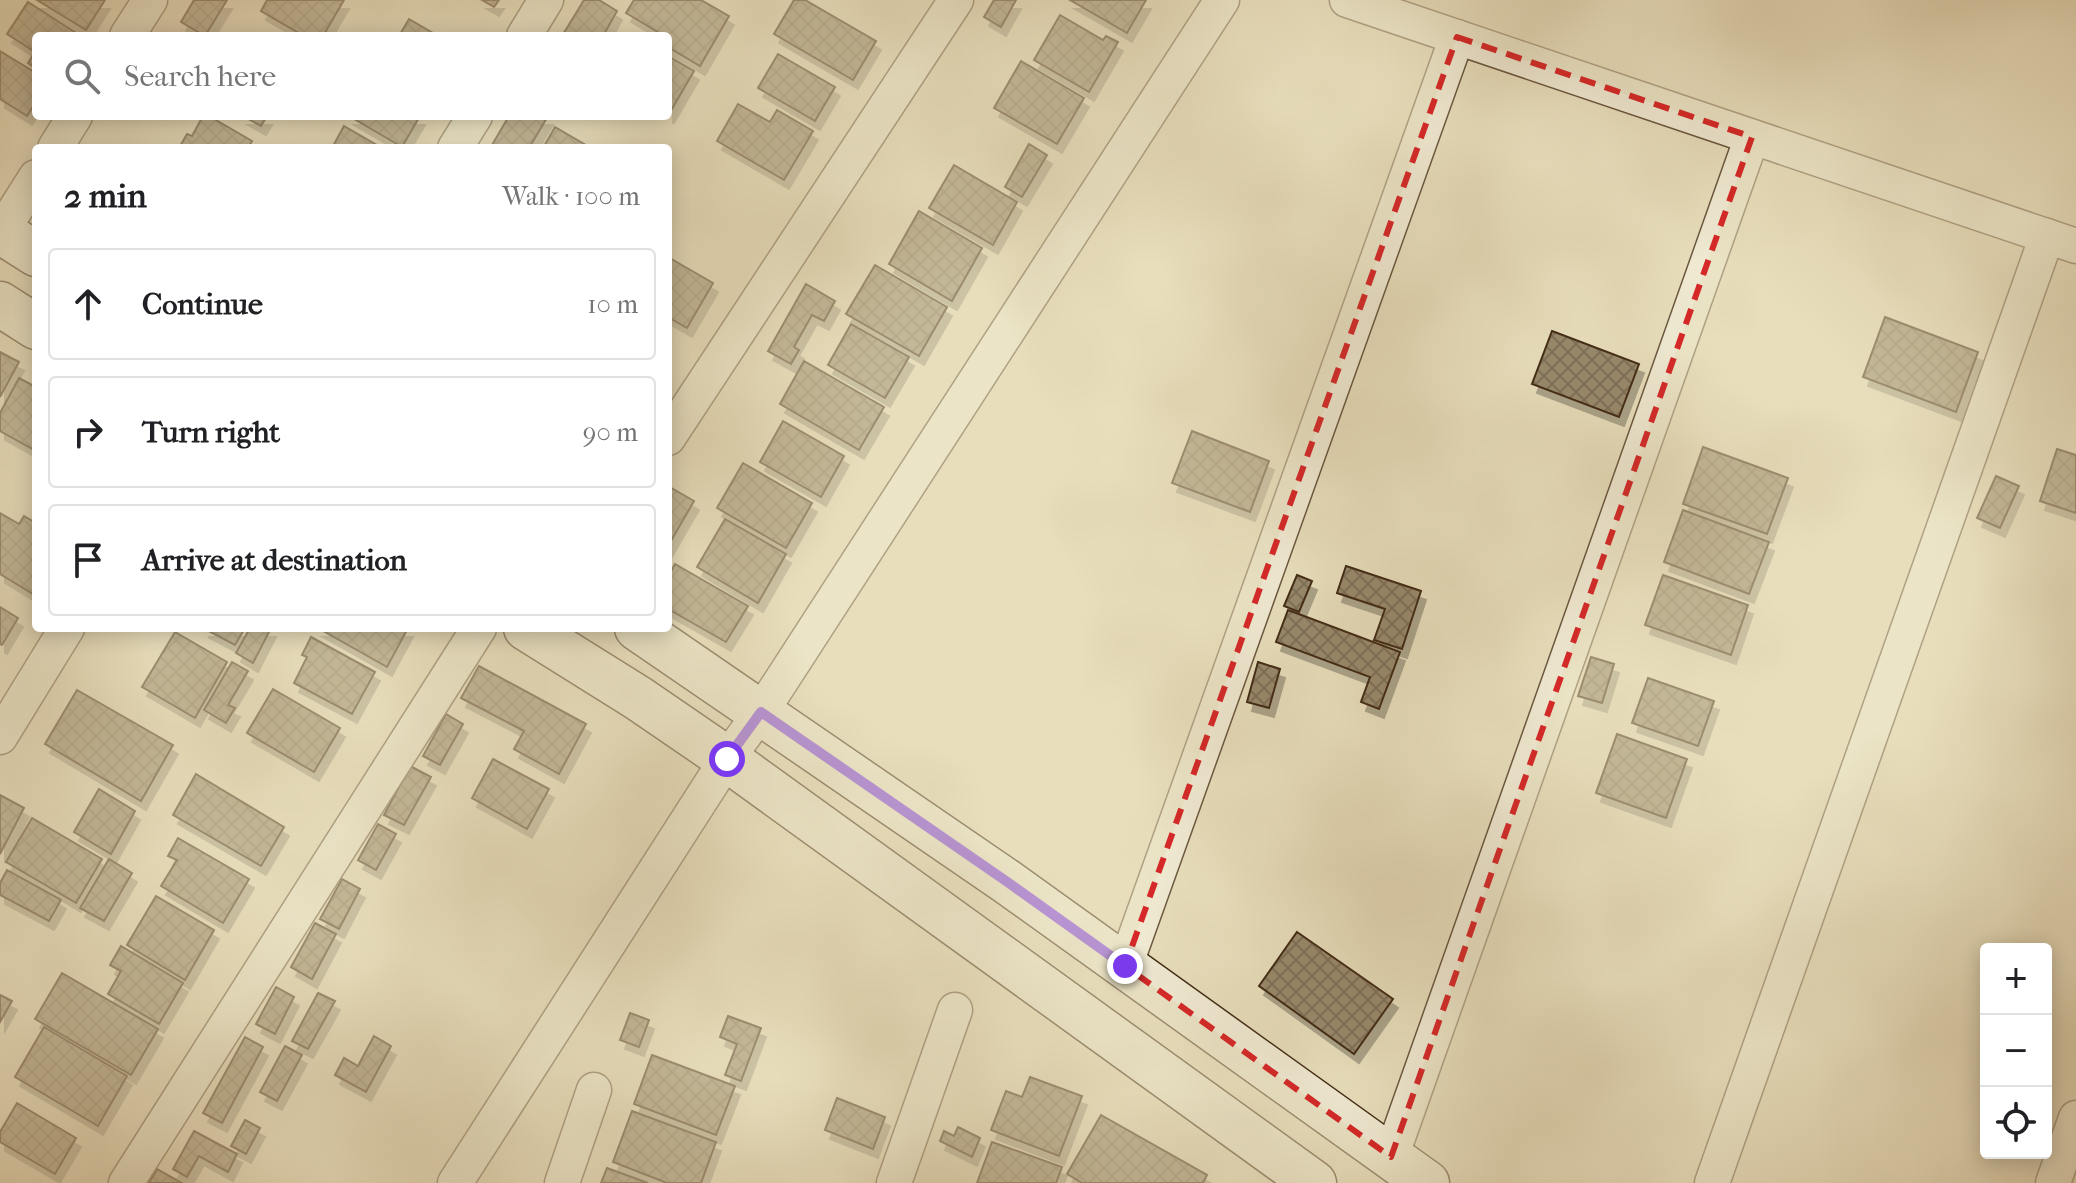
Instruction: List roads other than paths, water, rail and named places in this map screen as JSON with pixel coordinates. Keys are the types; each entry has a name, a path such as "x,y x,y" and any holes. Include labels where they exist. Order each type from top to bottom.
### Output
{"street":[{"path":"130,32 150,0"},
{"path":"526,32 546,0"},
{"path":"672,432 956,0"},
{"path":"455,1183 727,759 761,712 1222,0"},
{"path":"1347,0 2061,241 1712,1183"},
{"path":"1125,966 1457,37"},
{"path":"58,144 72,120"},
{"path":"458,144 472,120"},
{"path":"1391,1157 1752,137"},
{"path":"32,183 0,232 32,252"},
{"path":"0,304 32,324"},
{"path":"0,737 65,632"},
{"path":"126,1183 476,632"},
{"path":"532,632 638,698 727,759 1314,1183"},
{"path":"643,632 1006,881 1427,1183"},
{"path":"894,1183 955,1010"},
{"path":"562,1183 594,1090"},
{"path":"2053,1183 2076,1118"}]}
